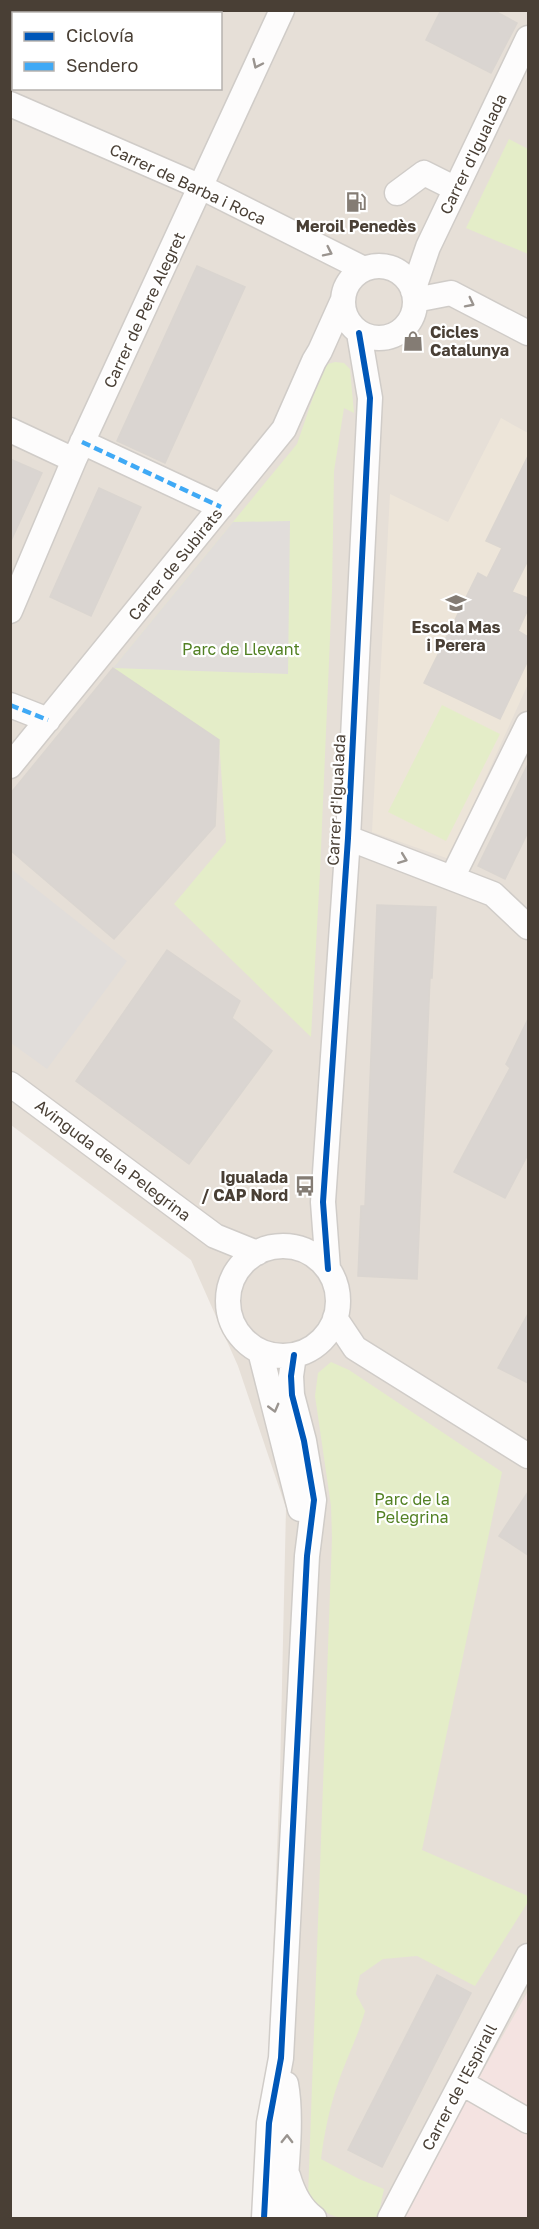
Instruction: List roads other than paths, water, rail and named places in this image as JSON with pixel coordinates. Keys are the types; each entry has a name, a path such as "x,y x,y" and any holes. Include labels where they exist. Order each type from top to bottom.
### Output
{"street":[{"name":"Carrer de Pere Alegret","path":"10,610 78,451 282,10"},
{"name":"Carrer d'Igualada","path":"414,295 428,247 456,189 523,64 528,38"},
{"name":"Carrer de Barba i Roca","path":"10,104 201,187 364,269"},
{"path":"397,193 424,172 456,189"},
{"name":"Carrer d'Igualada","path":"398,271 428,247"},
{"path":"378,266 398,271 409,282 414,295 413,312 407,324 398,332 387,337 372,338 357,331 344,314 342,302 345,288 352,277 364,269 378,266"},
{"path":"414,295 451,293 528,333"},
{"name":"Carrer de Subirats","path":"10,766 284,429 342,302"},
{"name":"Carrer d'Igualada","path":"357,331 370,398"},
{"path":"320,351 357,331"},
{"name":"Carrer d'Igualada","path":"328,1269 323,1202 348,838 370,398 387,337"},
{"path":"10,430 78,451 221,507"},
{"path":"10,705 48,720"},
{"path":"452,878 528,724"},
{"path":"348,838 493,894 528,927"},
{"name":"Avinguda de la Pelegrina","path":"10,1084 215,1236 257,1253"},
{"name":"Carrer d'Igualada","path":"302,1250 323,1202"},
{"name":"Avinguda de la Pelegrina","path":"215,1236 234,1276"},
{"path":"287,1246 302,1250 316,1257 328,1269 336,1284 338,1301 335,1318 328,1333 317,1345 306,1352 277,1356 260,1352 245,1341 231,1319 228,1293 234,1276 245,1262 257,1253 287,1246"},
{"path":"335,1318 355,1348 528,1456"},
{"path":"317,1345 355,1348"},
{"path":"260,1352 299,1499 307,1556"},
{"path":"264,2218 269,2123 281,2058 307,1556 314,1500 304,1441 292,1395 291,1376 294,1355"},
{"name":"Carrer de l'Espirall","path":"390,2218 528,1956"},
{"path":"281,2058 288,2094 283,2218"},
{"path":"462,2083 528,2121"},
{"path":"286,2170 292,2190 305,2212 314,2218"},
{"path":"264,2187 274,2208 274,2218"}],"place":[{"name":"Meroil Penedès","path":"356,202"},
{"name":"Cicles Catalunya","path":"413,341"},
{"name":"Escola Mas i Perera","path":"456,603"},
{"name":"Igualada / CAP Nord","path":"305,1186"}],"park label":[{"name":"Parc de Llevant","path":"241,649"},
{"name":"Parc de la Pelegrina","path":"412,1508"}]}
